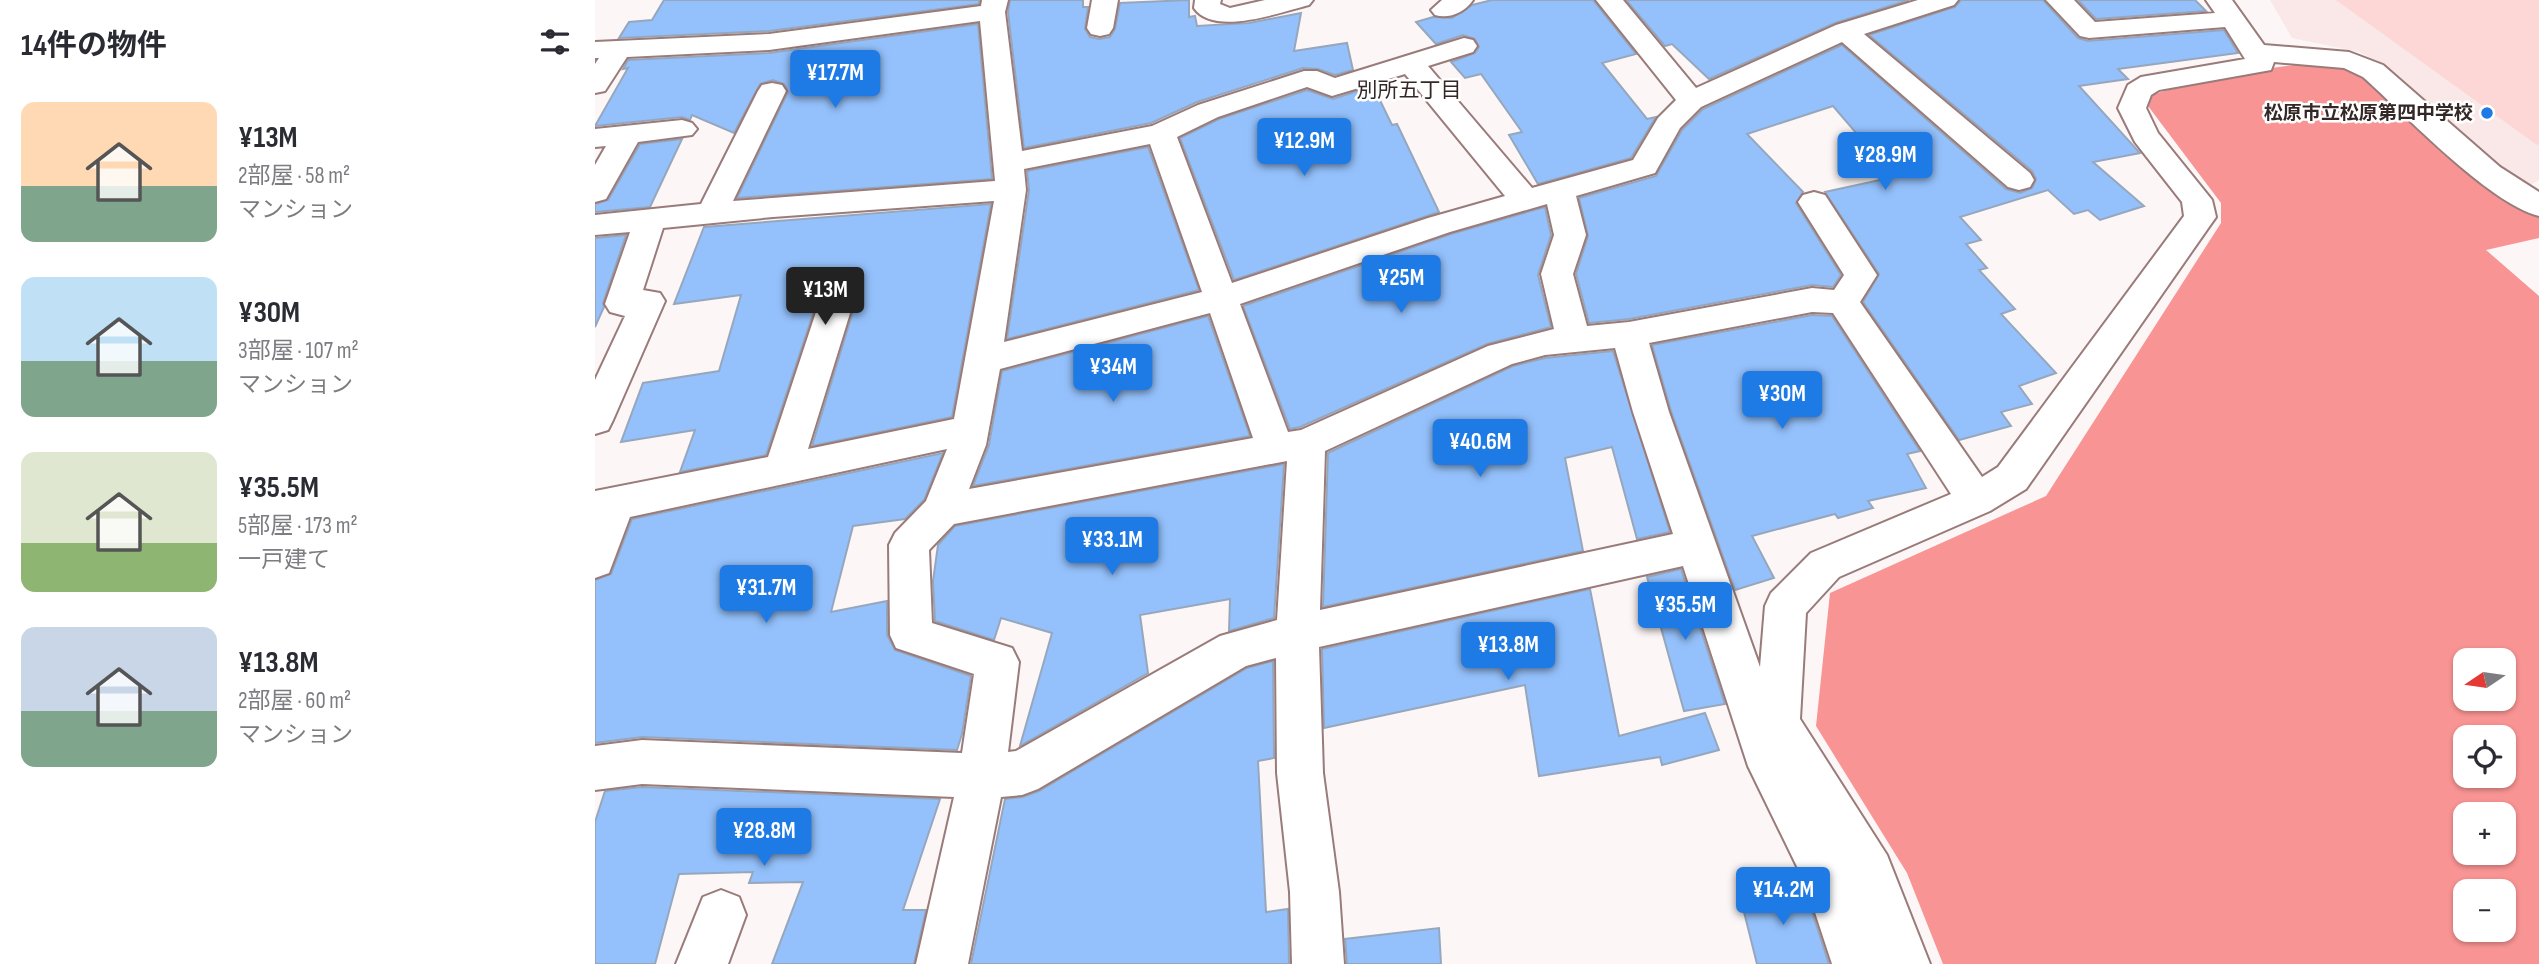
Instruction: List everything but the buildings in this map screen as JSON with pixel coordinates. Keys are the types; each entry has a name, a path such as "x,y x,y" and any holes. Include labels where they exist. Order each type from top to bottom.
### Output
{"street":[{"path":"1100,28 1105,0"},
{"path":"1208,0 1207,8 1228,16 1300,0"},
{"path":"1609,0 1691,101"},
{"path":"984,360 1223,298 1439,225 1644,166 1668,124 1691,101 1845,31 1945,0"},
{"path":"1858,964 1828,876 1772,766 1764,714 1786,606 1825,565 1976,499 2012,478 2200,217 2197,200 2145,136 2132,108 2138,91 2151,83 2261,64 2256,52 2226,9 2089,30 2059,0"},
{"path":"595,85 607,50 769,41 994,6 1011,176 984,360 970,429 942,510 909,545 911,635 997,662 983,776 964,878 942,964"},
{"path":"1845,31 2019,180"},
{"path":"595,225 1011,176 1105,146 1161,133 1209,111 1304,79 1317,79 1332,88 1464,46"},
{"path":"2256,52 2349,60 2373,71 2489,174 2539,206"},
{"path":"1411,63 1526,201"},
{"path":"712,213 772,91"},
{"path":"595,138 682,129"},
{"path":"1161,133 1223,298 1292,446 1299,633 1300,773 1319,928 1318,964"},
{"path":"595,192 627,135"},
{"path":"1559,191 1570,235 1557,274 1574,340"},
{"path":"1814,202 1861,275 1843,302"},
{"path":"595,420 648,301 622,304 650,219"},
{"path":"783,469 838,297"},
{"path":"942,510 1292,446 1500,355 1545,342 1629,334 1812,300 1843,302"},
{"path":"1843,302 1976,499"},
{"path":"1629,334 1651,412 1697,546 1764,714 1870,872 1904,964"},
{"path":"595,561 604,505 970,429"},
{"path":"595,768 642,762 983,776 1022,773 1235,650 1299,633 1697,546"},
{"path":"702,964 720,915"}],"shaded area":[{"name":"松原市立松原第四中学校","path":"2270,0 2539,0 2539,180 2530,185 2502,169 2461,137 2382,64 2359,52 2292,38"},
{"path":"2336,0 2539,0 2539,144 2537,145"},
{"path":"2324,62 2364,76 2481,179 2539,217 2539,238 2486,250 2539,296 2539,964 1943,964 1907,873 1816,726 1830,593 2046,496 2221,223 2221,203 2142,98 2255,71"}],"place":[{"name":"松原市立松原第四中学校","path":"2487,113"}],"district":[{"name":"別所五丁目","path":"1409,90"}]}
